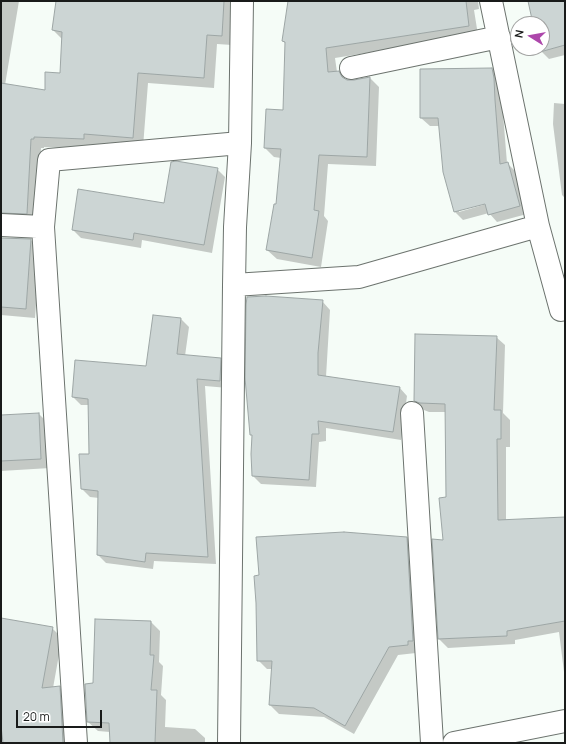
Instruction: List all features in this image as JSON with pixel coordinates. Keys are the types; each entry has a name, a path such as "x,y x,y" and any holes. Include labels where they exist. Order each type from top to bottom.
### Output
{"street":[{"path":"229,743 235,227 240,143 242,1"},
{"path":"491,1 538,226 561,310"},
{"path":"351,68 498,37"},
{"path":"76,743 43,227 49,160 240,143"},
{"path":"1,225 43,227"},
{"path":"234,285 359,276 538,226"},
{"path":"412,413 432,743"},
{"path":"454,743 565,721"}],"building":[{"path":"56,1 224,1 222,36 207,35 204,78 138,73 133,138 84,134 84,139 34,137 34,139 31,139 27,214 1,213 1,83 45,90 45,72 60,73 62,32 52,30"},
{"path":"288,1 466,1 469,26 326,48 328,72 339,71 342,77 347,80 370,77 367,157 319,155 314,210 319,211 312,258 266,250 274,204 276,204 281,149 264,148 266,109 283,110 285,42 282,41"},
{"path":"528,1 565,1 565,45 550,49 550,16 531,16"},
{"path":"492,68 500,164 508,162 520,206 488,215 485,204 454,212 443,172 438,118 420,118 420,69"},
{"path":"176,161 218,168 204,245 134,233 133,240 72,230 78,189 164,203 171,162"},
{"path":"1,238 31,239 26,309 1,307"},
{"path":"266,296 323,300 318,353 318,375 400,387 393,432 318,421 319,434 312,434 309,480 252,476 252,435 250,435 245,378 246,305 247,297"},
{"path":"153,315 181,318 177,354 221,358 220,381 197,379 208,557 146,553 145,562 97,555 98,491 81,489 79,454 89,454 88,399 72,397 75,360 146,366"},
{"path":"415,334 497,336 494,410 501,410 501,439 497,439 498,520 565,517 565,621 507,631 507,636 438,639 432,539 443,540 439,498 446,497 445,404 420,403 414,401"},
{"path":"39,413 41,459 1,461 1,415"},
{"path":"344,532 407,537 413,641 408,641 408,645 389,647 345,726 314,708 269,705 272,661 257,661 254,576 259,575 256,537"},
{"path":"1,618 53,627 42,688 60,686 63,743 3,743 1,726"},
{"path":"95,619 151,621 150,655 154,655 151,690 157,690 155,743 110,743 109,723 87,722 85,684 93,683"}]}
